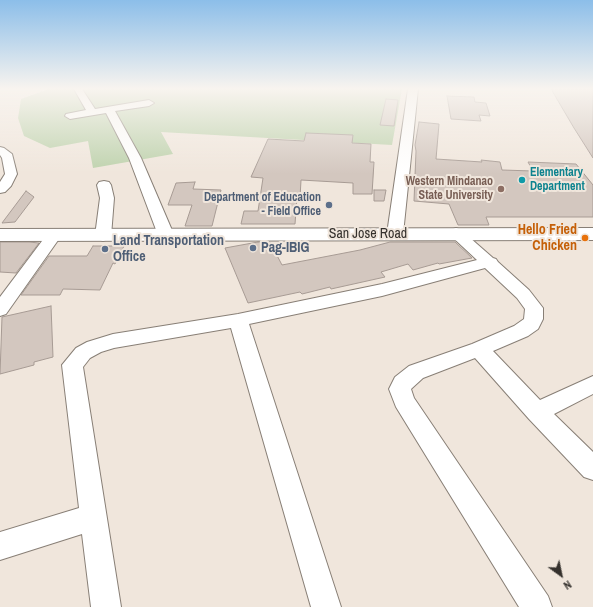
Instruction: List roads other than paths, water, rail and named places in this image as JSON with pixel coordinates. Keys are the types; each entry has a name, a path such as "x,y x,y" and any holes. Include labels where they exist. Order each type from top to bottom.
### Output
{"main road":[{"name":"San Jose Road","path":"3,238 166,235 593,234"}],"street":[{"path":"113,117 135,158 166,235"},
{"path":"395,234 409,117"},
{"path":"0,150 6,154 8,158 10,174 6,183 0,189"},
{"path":"103,236 107,198 104,185"},
{"path":"456,234 490,262 523,294 534,308 535,313 530,324 521,331 479,350 416,372 403,383 400,389 404,401 537,607"},
{"path":"0,310 53,236"},
{"path":"106,607 72,365 83,353 94,347 114,341 238,320 382,290 490,262"},
{"path":"238,320 326,607"},
{"path":"479,350 593,469"},
{"path":"537,412 593,384"},
{"path":"0,546 94,517"}],"place":[{"name":"Elementary Department","path":"522,180"},
{"name":"Western Mindanao State University","path":"501,189"},
{"name":"Department of Education - Field Office","path":"329,205"},
{"name":"Hello Fried Chicken","path":"585,238"},
{"name":"Pag-IBIG","path":"253,248"},
{"name":"Land Transportation Office","path":"105,249"}]}
